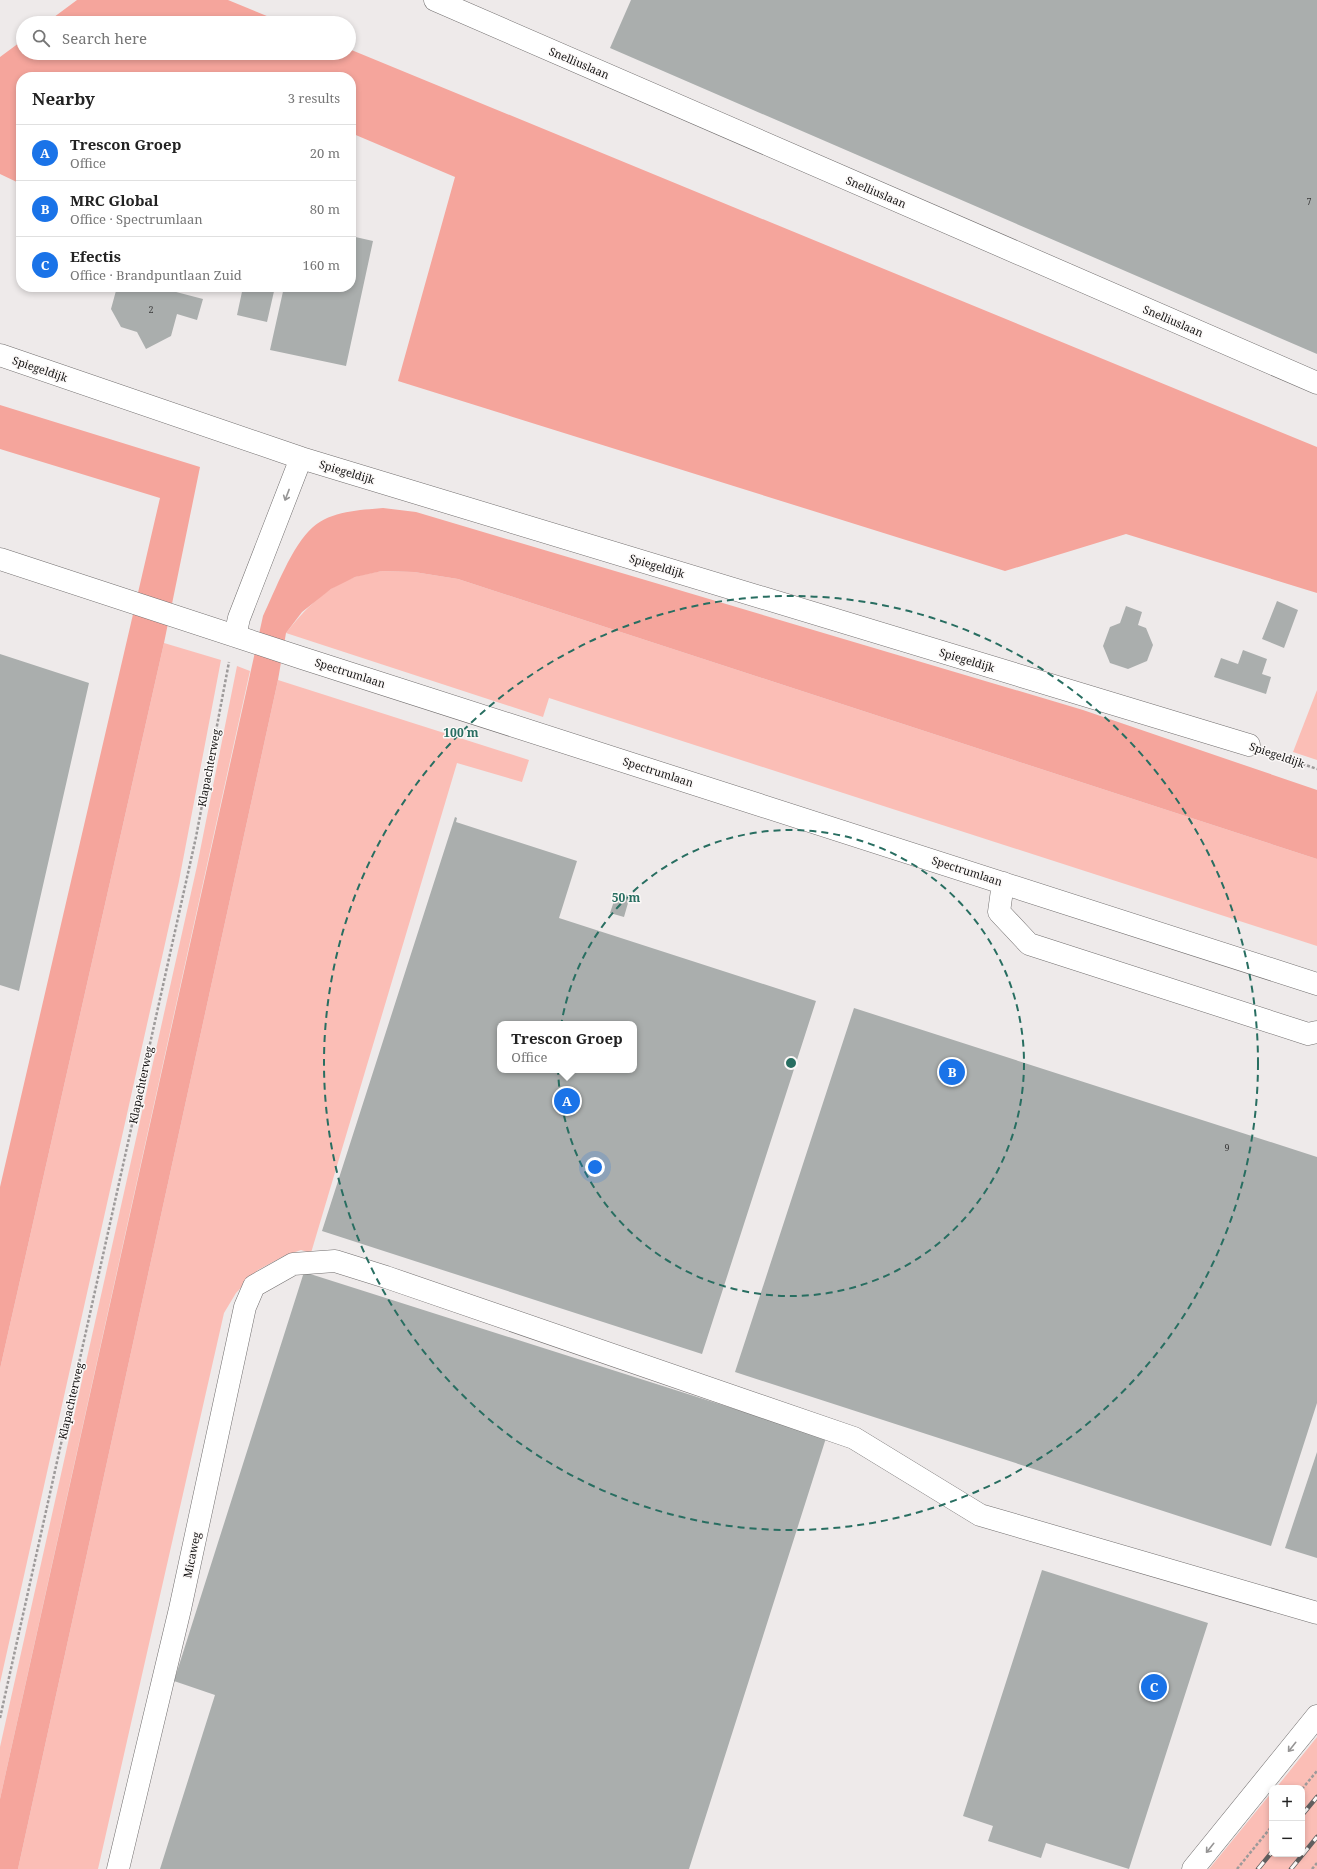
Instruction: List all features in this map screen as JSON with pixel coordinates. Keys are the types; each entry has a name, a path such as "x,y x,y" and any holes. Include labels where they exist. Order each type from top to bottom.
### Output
{"street":[{"name":"Snelliuslaan","path":"435,0 1317,383"},
{"name":"Spiegeldijk","path":"0,355 300,458 1249,745"},
{"path":"235,636 239,618 300,458"},
{"name":"Spectrumlaan","path":"0,559 302,658 1317,984"},
{"path":"1003,883 999,912 1029,944 1308,1034 1317,1032"},
{"name":"Micaweg","path":"118,1869 180,1609 245,1307 254,1286 294,1264 335,1261 386,1277 854,1438 980,1515 1317,1613"},
{"path":"1193,1869 1317,1716"}],"path":[{"name":"Klapachterweg","path":"0,1718 196,837 235,636"},
{"name":"Spiegeldijk","path":"1249,745 1317,769"},
{"path":"1305,1785 1317,1771"},
{"path":"1237,1869 1269,1830"},
{"path":"1312,1869 1317,1863"}],"shaded area":[{"path":"77,0 228,0 267,16 55,16"},
{"path":"16,45 16,60 356,60 356,52 1317,447 1317,593 1126,534 1005,571 398,381 455,177 356,135 356,72 16,72 16,182 0,174 0,57"},
{"path":"0,405 200,467 164,643 0,1369 0,1187 160,498 0,449"},
{"path":"383,508 416,512 1083,710 1317,790 1317,859 458,579 414,572 382,571 355,577 331,589 302,612 286,633 278,680 18,1869 0,1869 0,1799 263,616 291,556 305,535 313,527 337,514"},
{"path":"382,571 414,572 458,579 1317,859 1317,946 549,698 543,717 286,633 300,616 325,593 344,581 358,576"},
{"path":"164,643 221,660 179,881 0,1683 0,1369"},
{"path":"237,666 250,671 0,1799 0,1747 197,866"},
{"path":"278,680 529,760 522,782 457,763 311,1253 301,1250 284,1256 258,1270 236,1293 224,1313 98,1869 18,1869"},
{"path":"1317,690 1317,760 1293,752"},
{"path":"1317,1737 1317,1869 1209,1869 1269,1796 1269,1857 1305,1857 1305,1785 1278,1785"}],"building":[{"path":"631,0 1317,0 1317,354 610,48"},
{"path":"356,237 373,241 346,366 270,350 283,292 356,292"},
{"path":"116,292 176,292 203,299 197,320 177,314 171,336 146,349 137,332 121,327 111,309"},
{"path":"242,292 274,292 267,322 237,315"},
{"path":"1277,601 1298,610 1284,648 1262,639"},
{"path":"1126,606 1142,612 1138,625 1146,628 1153,645 1147,661 1128,669 1110,663 1103,646 1110,627 1120,623"},
{"path":"1243,650 1267,659 1262,674 1271,677 1266,694 1214,677 1221,658 1238,664"},
{"path":"0,654 89,683 19,991 0,985"},
{"path":"455,817 457,818 456,822 577,861 559,918 816,1001 702,1354 322,1231"},
{"path":"617,892 630,896 624,917 610,913"},
{"path":"854,1008 1317,1157 1317,1403 1271,1546 735,1372"},
{"path":"304,1272 826,1438 689,1869 160,1869 215,1695 174,1681"},
{"path":"1317,1452 1317,1558 1285,1548"},
{"path":"1042,1570 1208,1623 1129,1869 1046,1843 1041,1858 988,1841 993,1826 963,1816"}],"railway":[{"path":"1305,1811 1317,1797"},
{"path":"1291,1869 1317,1837"},
{"path":"1258,1869 1269,1856"}],"place":[{"name":"MRC Global","path":"952,1072"},
{"name":"Trescon Groep","path":"567,1101"},
{"name":"Efectis","path":"1154,1687"}]}
